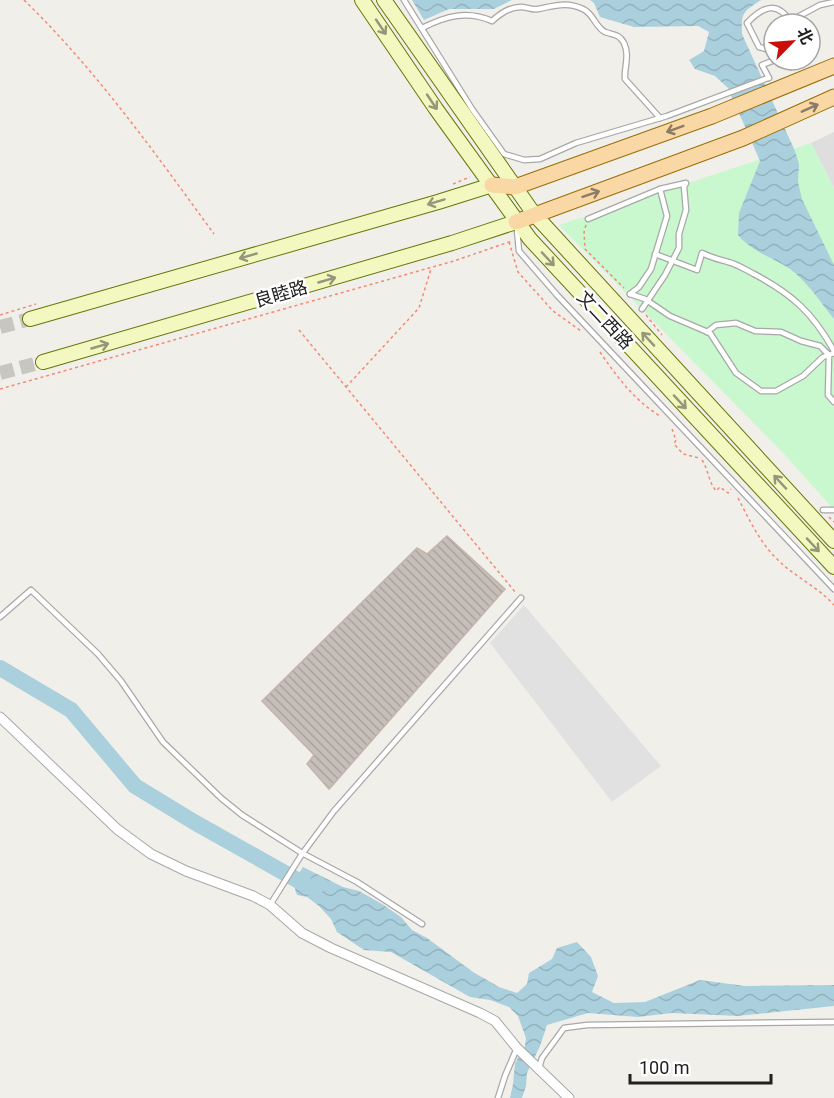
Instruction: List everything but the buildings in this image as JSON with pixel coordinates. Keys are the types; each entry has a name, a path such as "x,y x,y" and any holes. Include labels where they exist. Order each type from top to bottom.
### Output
{"main road":[{"name":"文二西路","path":"362,0 516,222 834,567"},
{"name":"文二西路","path":"384,0 534,214 834,541"},
{"path":"30,319 492,185 515,187 770,82 834,66"},
{"path":"516,222 743,138 834,97"},
{"name":"良睦路","path":"43,362 516,222"}],"street":[{"path":"0,717 117,829 151,854 167,863 270,905 302,933 331,948 495,1021 517,1048 568,1098"}],"lane":[{"path":"404,0 472,109 504,154 524,160 540,159 576,142 727,101"},
{"path":"808,12 820,5 834,3"},
{"path":"422,27 454,15 470,15 492,21 510,9 522,6 530,10 564,4 583,9 592,14 595,22 604,31 616,33 623,42 627,56 625,79 660,118"},
{"path":"762,48 759,47 747,23 760,11 772,8 781,12"},
{"path":"765,72 770,82"},
{"path":"588,219 660,189 686,183 684,187 686,210 679,234 679,248 665,275 642,309"},
{"path":"630,294 639,287 651,269 667,216 660,189"},
{"path":"516,222 519,251 557,295 834,589"},
{"path":"655,254 697,270 702,253 714,260 729,262 792,297 822,329 832,353 828,395 834,402"},
{"path":"630,294 648,300 670,316 707,332 736,373 761,391 776,391 803,375 823,357 832,353"},
{"path":"707,332 716,325 736,323 755,331 781,332 820,346 832,353"},
{"path":"823,510 834,510"},
{"path":"0,617 31,590 98,654 121,681 163,742 196,776 242,815 302,853 357,882 422,924"},
{"path":"270,905 302,853 334,811 521,598"},
{"path":"537,1069 542,1058 564,1028 587,1025 834,1022"},
{"path":"498,1098 517,1048"}],"path":[{"path":"24,0 52,28 143,137 214,234"},
{"path":"588,219 584,232 585,249 630,294"},
{"path":"0,389 431,268 518,239"},
{"path":"509,242 518,272 553,311 582,332"},
{"path":"345,387 420,308 431,268"},
{"path":"642,309 667,341"},
{"path":"299,330 521,598"},
{"path":"597,347 634,397 661,416"},
{"path":"673,426 672,432 676,440 674,444 683,454 701,458 706,467 709,482 716,491 720,487 728,493 732,488"},
{"path":"737,497 752,526 776,558 826,596 834,605"},
{"path":"823,510 834,522"}],"shaded area":[{"path":"834,132 834,188 811,143"},
{"path":"524,605 661,766 612,802 490,643"}],"green space":[{"path":"811,143 834,188 834,510 786,456 559,225"}],"water":[{"path":"412,0 512,0 494,9 449,9 424,20"},
{"path":"590,0 761,0 744,13 742,34 795,151 799,164 798,182 802,199 834,265 834,319 796,274 756,250 738,235 739,213 760,161 728,88 715,76 695,69 689,60 704,51 709,32 698,26 634,27 600,17 594,3"},
{"path":"303,867 343,887 359,891 382,904 401,917 412,930 427,938 473,972 499,987 517,993 527,984 529,973 552,959 557,948 577,942 591,957 598,976 592,992 614,1003 645,1002 700,980 745,986 834,985 834,1006 737,1016 672,1013 638,1017 588,1013 547,1025 527,1073 522,1098 510,1098 515,1063 525,1046 526,1038 518,1016 509,1007 490,1000 470,997 391,952 364,950 337,932 331,919 319,906 307,897 297,895 293,883"}],"waterway":[{"path":"0,668 71,710 135,786 315,890"}],"tunnel":[{"path":"0,327 30,319"},
{"path":"0,373 43,362"}]}
